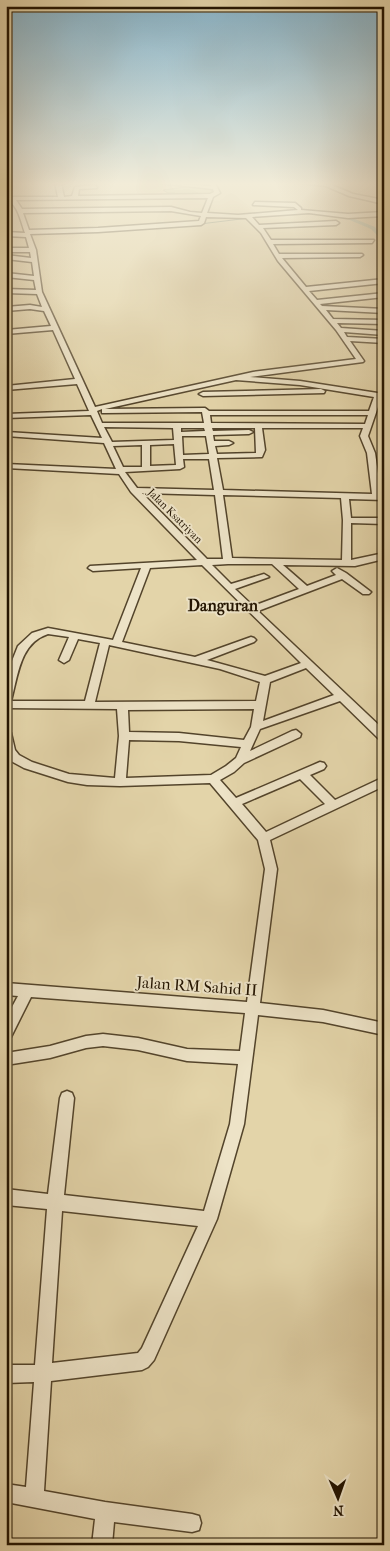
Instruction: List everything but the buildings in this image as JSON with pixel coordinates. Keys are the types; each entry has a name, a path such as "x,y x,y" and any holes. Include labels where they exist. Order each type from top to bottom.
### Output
{"street":[{"name":"Jalan Ksatriyan","path":"34,255 39,292 121,471 134,490 162,522 384,737"},
{"path":"278,256 360,256"},
{"path":"7,434 48,425 161,393 245,375 360,362 339,330 278,256"},
{"path":"6,257 34,260"},
{"path":"6,275 37,278"},
{"path":"306,289 384,281"},
{"path":"6,291 39,292"},
{"path":"316,302 383,295 382,311 321,308"},
{"path":"6,309 45,306"},
{"path":"331,321 384,322"},
{"path":"6,332 55,328"},
{"path":"339,330 384,333"},
{"path":"345,339 384,341"},
{"path":"300,382 305,369"},
{"path":"134,490 380,497 371,453 364,438 371,413 381,395 300,382 236,378"},
{"path":"6,388 81,381"},
{"path":"202,384 212,457 220,492 228,561"},
{"path":"95,411 206,411 324,402 351,391"},
{"path":"159,425 161,393"},
{"path":"203,394 324,402 371,413"},
{"path":"324,402 328,425"},
{"path":"6,416 48,425 109,442 146,443 178,438 208,429"},
{"path":"101,425 177,425 208,429 258,429 328,425 367,426"},
{"path":"6,466 121,471 178,468 180,467 180,457 177,425"},
{"path":"180,457 260,454 258,429"},
{"path":"146,443 146,470"},
{"path":"210,444 229,443"},
{"path":"345,496 347,520 346,563"},
{"path":"347,520 384,521"},
{"path":"93,568 228,561 346,563 384,556"},
{"path":"324,562 366,592"},
{"path":"276,563 306,590"},
{"path":"87,704 90,704 111,642 146,566"},
{"path":"252,610 343,575"},
{"path":"229,588 264,577"},
{"path":"6,700 19,654 32,637 39,633 51,631 240,670 265,680 308,664"},
{"path":"64,660 75,635"},
{"path":"196,660 251,640"},
{"path":"240,760 246,744 256,727 265,680"},
{"path":"256,727 342,696"},
{"path":"6,704 122,706 260,705"},
{"path":"120,782 124,736 122,706"},
{"path":"6,733 10,750 15,758 28,765 68,778 120,782 213,779 230,769 240,760 296,734"},
{"path":"124,736 178,737 246,744"},
{"path":"234,803 320,766"},
{"path":"302,774 334,805"},
{"path":"6,1374 44,1374 144,1360 209,1219 237,1124 271,880 271,869 264,838 213,779"},
{"path":"264,838 384,781"},
{"name":"Jalan RM Sahid II","path":"6,989 252,1008 323,1016 384,1029"},
{"path":"6,1033 27,991"},
{"path":"6,1059 103,1040 138,1044 187,1055 246,1058"},
{"path":"34,1498 55,1202 67,1098"},
{"path":"6,1197 209,1219"},
{"path":"6,1492 105,1511 192,1523"},
{"path":"102,1545 105,1511"}],"district":[{"name":"Danguran","path":"223,605"}]}
